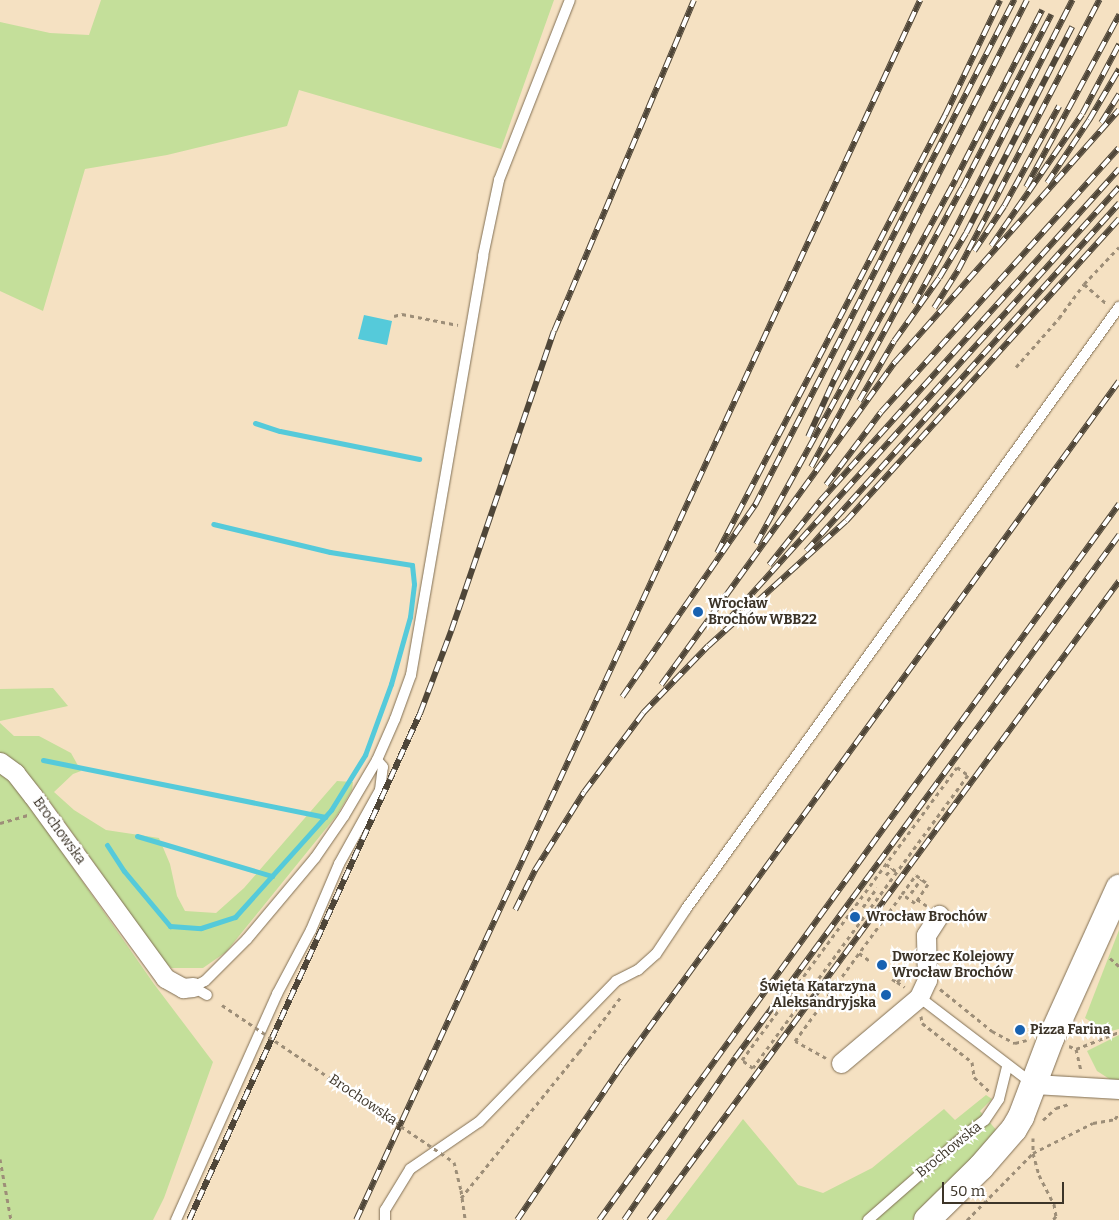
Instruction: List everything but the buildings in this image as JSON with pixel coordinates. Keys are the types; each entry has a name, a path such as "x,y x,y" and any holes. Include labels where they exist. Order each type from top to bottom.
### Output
{"street":[{"name":"Brochowska","path":"0,762 15,773 42,808 165,978 183,988 200,991"},
{"path":"927,1220 981,1167 1008,1136 1021,1117 1052,1038 1119,888"},
{"path":"841,1063 919,997 926,980 926,935 939,915"},
{"path":"1034,1084 1119,1089"}],"lane":[{"path":"200,991 205,981 247,939 299,878 344,816 377,760 411,675 471,328 499,180 570,0"},
{"path":"385,1220 385,1210 410,1169 479,1122 616,981 656,954 692,901 1117,310"},
{"path":"176,1220 277,994 311,930 339,864 380,790 383,768 377,760"},
{"path":"919,997 1034,1084"},
{"name":"Brochowska","path":"868,1220 965,1135 985,1120 999,1099 1008,1066"}],"path":[{"path":"1016,367 1059,318 1084,284 1119,247"},
{"path":"1084,284 1117,310"},
{"path":"394,316 402,314 471,328"},
{"path":"957,767 968,775 897,872 753,1068 742,1060 957,767"},
{"path":"0,823 26,816 42,808"},
{"path":"886,864 897,872"},
{"path":"886,875 892,868"},
{"path":"841,1063 819,1055 795,1041 902,894 916,875 928,884 914,903 902,894"},
{"path":"912,893 921,879"},
{"path":"863,907 876,888"},
{"path":"858,902 868,911"},
{"path":"859,953 870,961"},
{"path":"897,982 914,965"},
{"path":"461,1198 579,1052 632,981 629,974"},
{"path":"892,979 901,985"},
{"path":"940,982 940,990 992,1031 1014,1043 1027,1041 1031,1033"},
{"path":"919,997 922,1023 972,1062 974,1077 999,1099"},
{"name":"Brochowska","path":"222,1005 454,1162 461,1190 465,1220"},
{"path":"1060,1042 1076,1050 1119,1032"},
{"path":"1076,1050 1083,1079"},
{"path":"967,1220 1033,1153 1093,1124 1115,1119 1119,1113"},
{"path":"1029,1134 1033,1138 1033,1153 1039,1175 1054,1204 1056,1216 1053,1220"},
{"path":"0,1159 11,1220"}],"green space":[{"path":"101,0 554,0 501,149 299,90 287,126 167,155 85,169 43,311 0,291 0,22 50,33 89,35"},
{"path":"53,688 68,706 0,721 0,689"},
{"path":"0,723 14,736 39,736 71,753 81,771 73,774 54,792 74,810 106,830 159,838 170,864 177,896 185,911 216,913 244,888 337,781 353,782 352,790 337,815 226,952 203,968 171,968 146,942 102,874 39,787 0,755"},
{"path":"0,772 7,777 53,839 154,984 213,1062 164,1198 153,1220 0,1220"},
{"path":"1119,930 1119,1029 1107,1032 1085,1018"},
{"path":"1119,1035 1119,1080 1111,1080 1097,1071 1087,1051"},
{"path":"986,1095 992,1099 980,1111 998,1132 998,1137 912,1220 666,1220 743,1119 798,1185 823,1193 872,1168 944,1109 955,1120"}],"water":[{"path":"364,315 392,321 387,345 358,339"}],"waterway":[{"path":"255,423 280,431 419,459"},
{"path":"107,845 124,871 170,926 201,928 235,917 331,810 365,755 391,684 410,617 414,584 412,565 330,552 213,524"},
{"path":"43,760 325,817"},
{"path":"137,836 272,876"}],"railway":[{"path":"189,1220 420,713 451,631 554,331 694,0"},
{"path":"356,1220 920,0"},
{"path":"717,553 945,115 1000,0"},
{"path":"622,697 755,505 1014,0"},
{"path":"808,437 834,380 1027,0"},
{"path":"914,304 952,235 1072,0"},
{"path":"934,308 958,270 1099,0"},
{"path":"756,544 955,180 1042,10"},
{"path":"811,467 962,188 1051,15"},
{"path":"1026,187 1119,15"},
{"path":"859,401 894,341 939,278 966,233 1072,27"},
{"path":"991,246 1082,114 1119,44"},
{"path":"1047,183 1089,120 1119,69"},
{"path":"1101,123 1119,94"},
{"path":"974,251 1004,206 1059,106"},
{"path":"661,685 895,362 1119,110"},
{"path":"826,485 881,412 1119,148"},
{"path":"769,565 820,501 1119,169"},
{"path":"727,621 1119,187"},
{"path":"806,551 1119,203"},
{"path":"515,910 535,870 584,792 643,713 708,646 846,521 1119,219"},
{"path":"517,1220 622,1065 1119,381"},
{"path":"599,1220 1119,504"},
{"path":"624,1220 735,1058 1119,535"},
{"path":"649,1220 1119,581"}],"place":[{"name":"Wrocław Brochów WBB22","path":"698,612"},
{"name":"Wrocław Brochów","path":"855,917"},
{"name":"Dworzec Kolejowy Wrocław Brochów","path":"882,965"},
{"name":"Święta Katarzyna Aleksandryjska","path":"886,995"},
{"name":"Pizza Farina","path":"1020,1030"}]}
